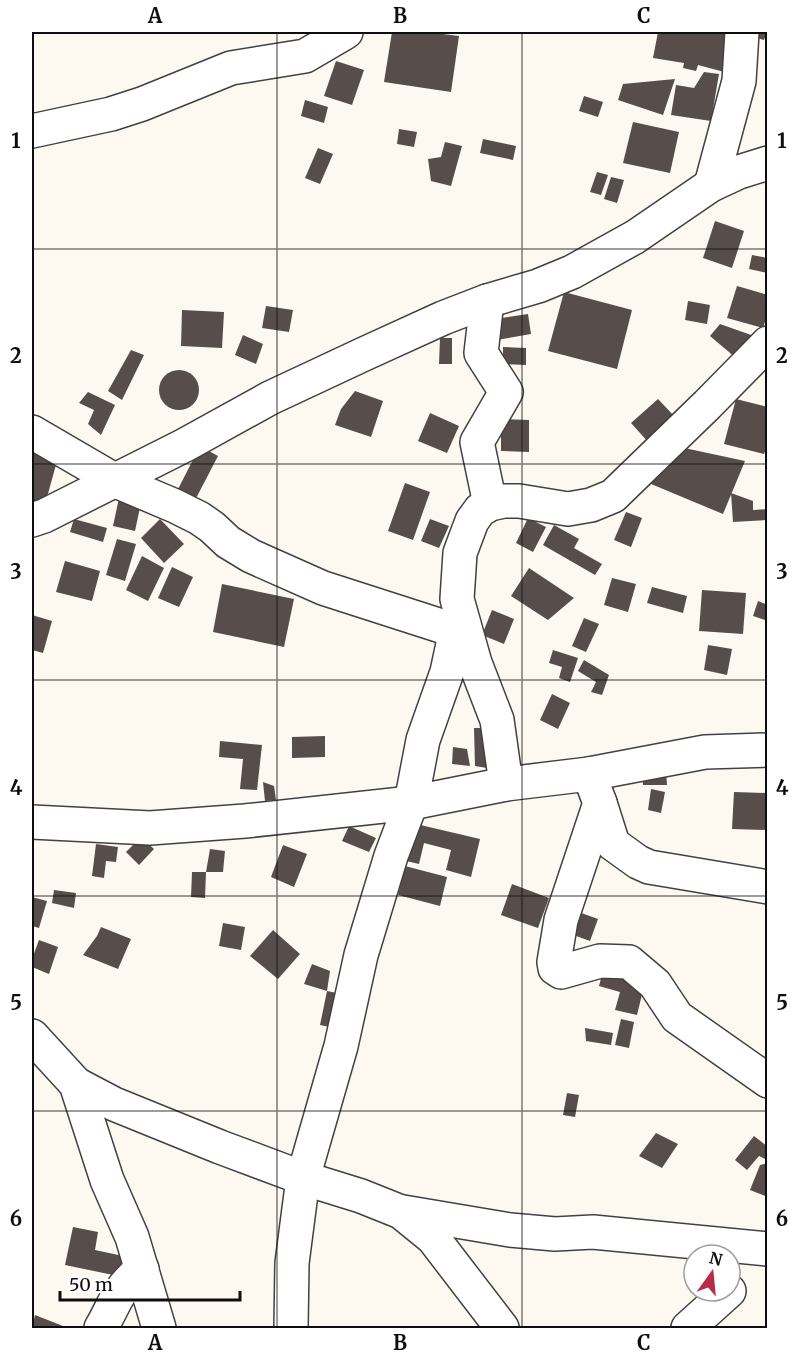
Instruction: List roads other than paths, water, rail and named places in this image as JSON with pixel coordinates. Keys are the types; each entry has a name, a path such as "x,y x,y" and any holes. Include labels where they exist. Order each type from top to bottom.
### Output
{"street":[{"path":"32,131 132,108 231,68 305,56 346,32"},
{"path":"711,185 739,81 742,32"},
{"path":"32,520 116,481 270,398 443,318 487,301 538,286 581,268 626,242 711,185 739,172 768,163"},
{"path":"487,301 481,352 506,392 477,442 490,504"},
{"path":"506,784 497,720 461,632 458,599 460,553 472,521 480,510 490,504 504,501 519,501 568,509 591,505 613,496 768,343"},
{"path":"32,432 116,481 183,510 212,527 228,543 251,556 333,591 461,632"},
{"path":"291,1329 292,1263 303,1178 341,1046 361,955 391,856 411,803 423,740 461,632"},
{"path":"32,822 150,828 245,821 411,803 506,784 595,789 705,752 768,750"},
{"path":"595,789 613,844 638,862 649,867 768,887"},
{"path":"595,789 561,920 555,968 561,972 600,961 629,962 655,984 677,1017 768,1081"},
{"path":"32,1036 76,1084 114,1104 303,1178 361,1196 402,1212 510,1230 555,1234 593,1232 768,1249"},
{"path":"76,1084 107,1180 132,1237 159,1329"},
{"path":"402,1212 433,1238 502,1329"},
{"path":"742,1280 768,1256"},
{"path":"101,1329 119,1292 126,1282 142,1269"},
{"path":"688,1329 717,1303"}]}
